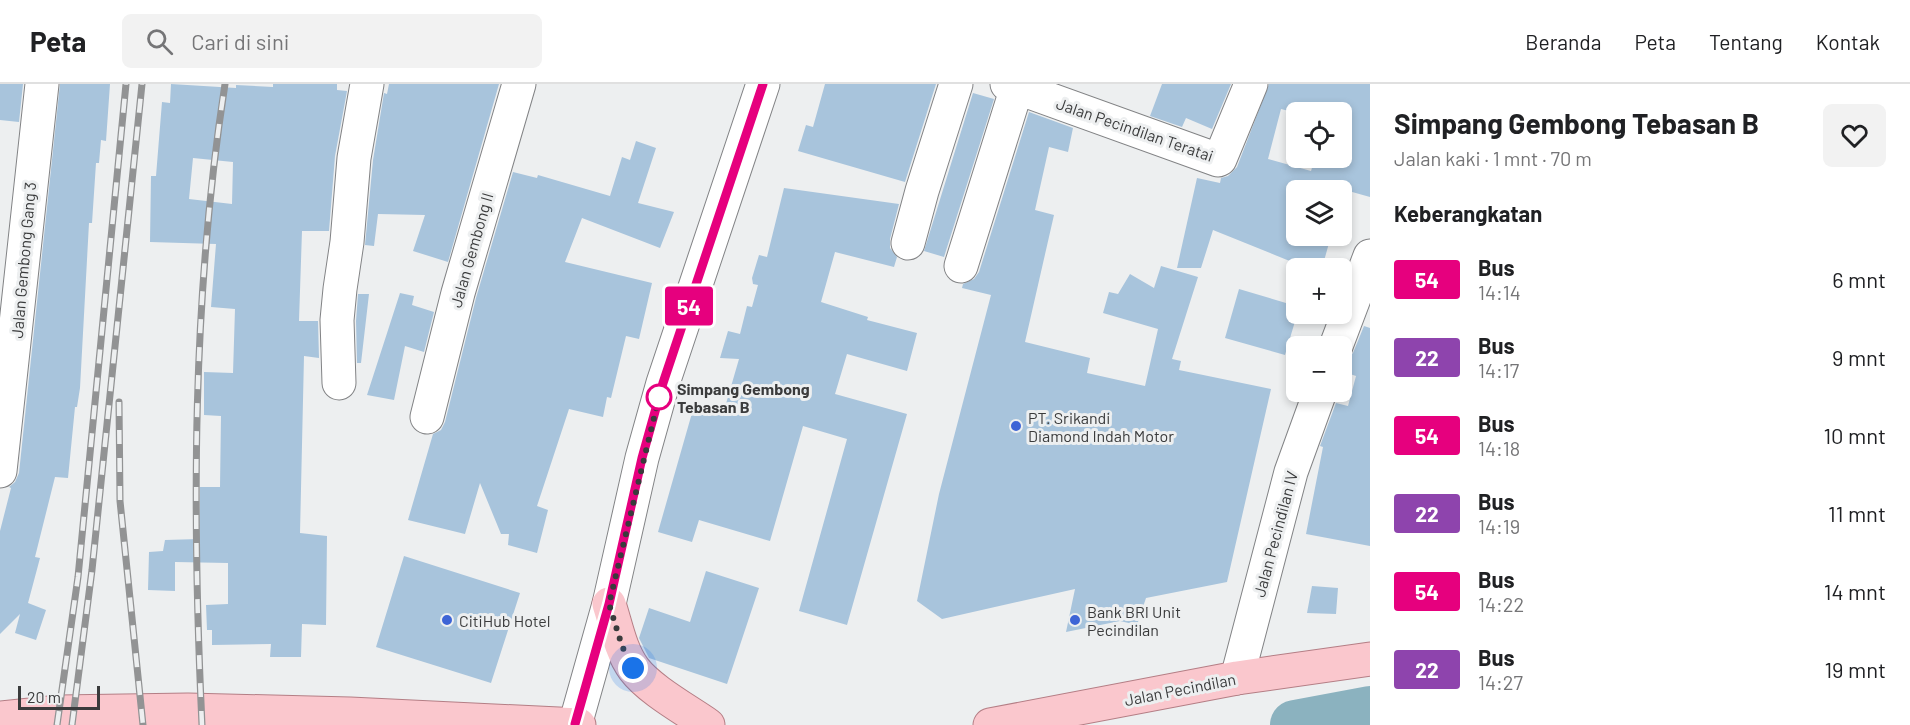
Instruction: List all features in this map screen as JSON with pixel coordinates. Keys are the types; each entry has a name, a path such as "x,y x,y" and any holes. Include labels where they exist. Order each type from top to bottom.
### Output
{"main road":[{"path":"609,604 622,646 633,668 645,681 708,725"},
{"name":"Jalan Pecindilan","path":"990,725 1237,678 1370,659"},
{"path":"0,718 59,712 188,710 350,714 576,725"}],"street":[{"name":"Jalan Gembong Gang 3","path":"0,471 9,312 42,84"},
{"path":"339,383 337,320 347,242 354,158 367,84"},
{"name":"Jalan Gembong II","path":"427,417 458,293 519,84"},
{"path":"576,725 609,604 642,458 663,383 763,84"},
{"path":"908,243 922,190 956,84"},
{"name":"Jalan Pecindilan Teratai","path":"1012,86 1218,160 1251,84"},
{"path":"961,266 1012,86"},
{"path":"1340,336 1367,270"},
{"name":"Jalan Pecindilan IV","path":"1237,678 1291,472 1316,402"}],"building":[{"path":"0,84 23,84 19,122 0,120"},
{"path":"60,84 110,84 106,141 101,140 99,163 96,163 92,223 89,223 80,388 77,407 75,407 68,478 55,477 35,557 40,558 28,603 46,610 36,640 15,633 20,614 0,634 0,531 11,488 9,487 15,482 19,473"},
{"path":"171,84 236,88 236,85 273,87 273,84 337,84 337,90 347,91 335,156 329,231 302,231 299,321 318,321 319,358 304,356 300,533 327,536 326,625 302,624 301,657 270,657 271,644 212,645 212,630 207,630 206,605 228,604 228,563 175,562 175,591 148,590 149,552 163,551 165,540 199,539 200,487 220,487 221,416 204,415 204,372 233,373 235,309 211,307 216,244 150,242 151,176 156,176 162,102 170,103","holes":["193,158 233,162 232,204 189,199"]},
{"path":"389,84 499,84 448,262 413,251 425,215 378,214 374,246 365,245 373,160 384,93 387,94"},
{"path":"825,84 936,84 905,182 798,151 806,125 813,127"},
{"path":"1162,84 1231,84 1212,129 1186,118 1182,127 1150,116"},
{"path":"1269,84 1370,84 1370,197 1352,192 1352,180 1286,180 1286,246 1328,246 1325,258 1286,260 1213,230 1201,268 1177,268 1197,178 1220,183 1221,178 1228,176 1237,167"},
{"path":"973,93 994,99 944,257 924,251"},
{"path":"1029,112 1073,128 1068,152 1049,147 1035,210 1054,215 1025,342 1090,358 1087,373 1145,386 1158,329 1103,313 1109,292 1118,294 1130,274 1154,288 1161,266 1198,277 1172,359 1181,361 1179,370 1271,389 1227,582 1146,598 1137,625 1120,621 1066,632 1075,589 942,619 917,601 939,494 991,295 962,288 963,284 974,279 979,272"},
{"path":"636,141 656,148 638,203 674,212 660,248 582,218 565,262 652,283 639,339 626,336 611,398 607,397 603,417 569,409 537,506 548,510 537,553 508,545 509,534 501,534 480,483 465,534 408,520 433,434 441,430 445,422 476,298 513,172 537,178 538,175 610,196 622,157 630,160"},
{"path":"784,188 899,204 890,239 890,248 897,257 894,267 835,252 821,302 868,317 867,320 917,333 907,371 847,354 835,394 907,414 847,625 799,611 847,439 803,426 770,541 699,520 692,542 658,532 694,406 723,414 739,359 720,358 728,331 740,334 747,306 752,307 758,285 753,284 752,278 759,255 767,257"},
{"path":"1239,289 1286,303 1286,324 1294,324 1291,336 1286,336 1285,355 1225,338"},
{"path":"400,293 414,296 412,305 434,312 424,352 405,346 394,400 367,395"},
{"path":"358,294 369,294 361,363 357,363"},
{"path":"1364,326 1370,328 1370,546 1306,534 1323,447 1320,446 1336,403 1348,406 1349,402 1352,402 1356,376 1352,375 1353,353"},
{"name":"CitiHub Hotel","path":"404,556 520,593 491,683 376,647"},
{"path":"706,571 759,588 727,684 649,658 639,638 649,608 690,622"},
{"path":"1312,586 1338,588 1336,614 1307,613"}],"waterway":[{"path":"1295,725 1370,711"}],"railway":[{"path":"57,725 78,577 126,84"},
{"path":"72,725 92,570 142,84"},
{"path":"202,725 197,565 197,404 206,244 225,84"},
{"path":"119,402 120,501 143,725"}],"bus line":[{"name":"54","path":"575,724 609,604 642,458 663,383 763,84"}],"place":[{"name":"Simpang Gembong Tebasan B","path":"659,397"},
{"name":"PT. Srikandi Diamond Indah Motor","path":"1016,426"},
{"name":"CitiHub Hotel","path":"447,620"},
{"name":"Bank BRI Unit Pecindilan","path":"1075,620"}],"route":[{"path":"633,668 622,646 609,604 642,458 659,397"}]}
